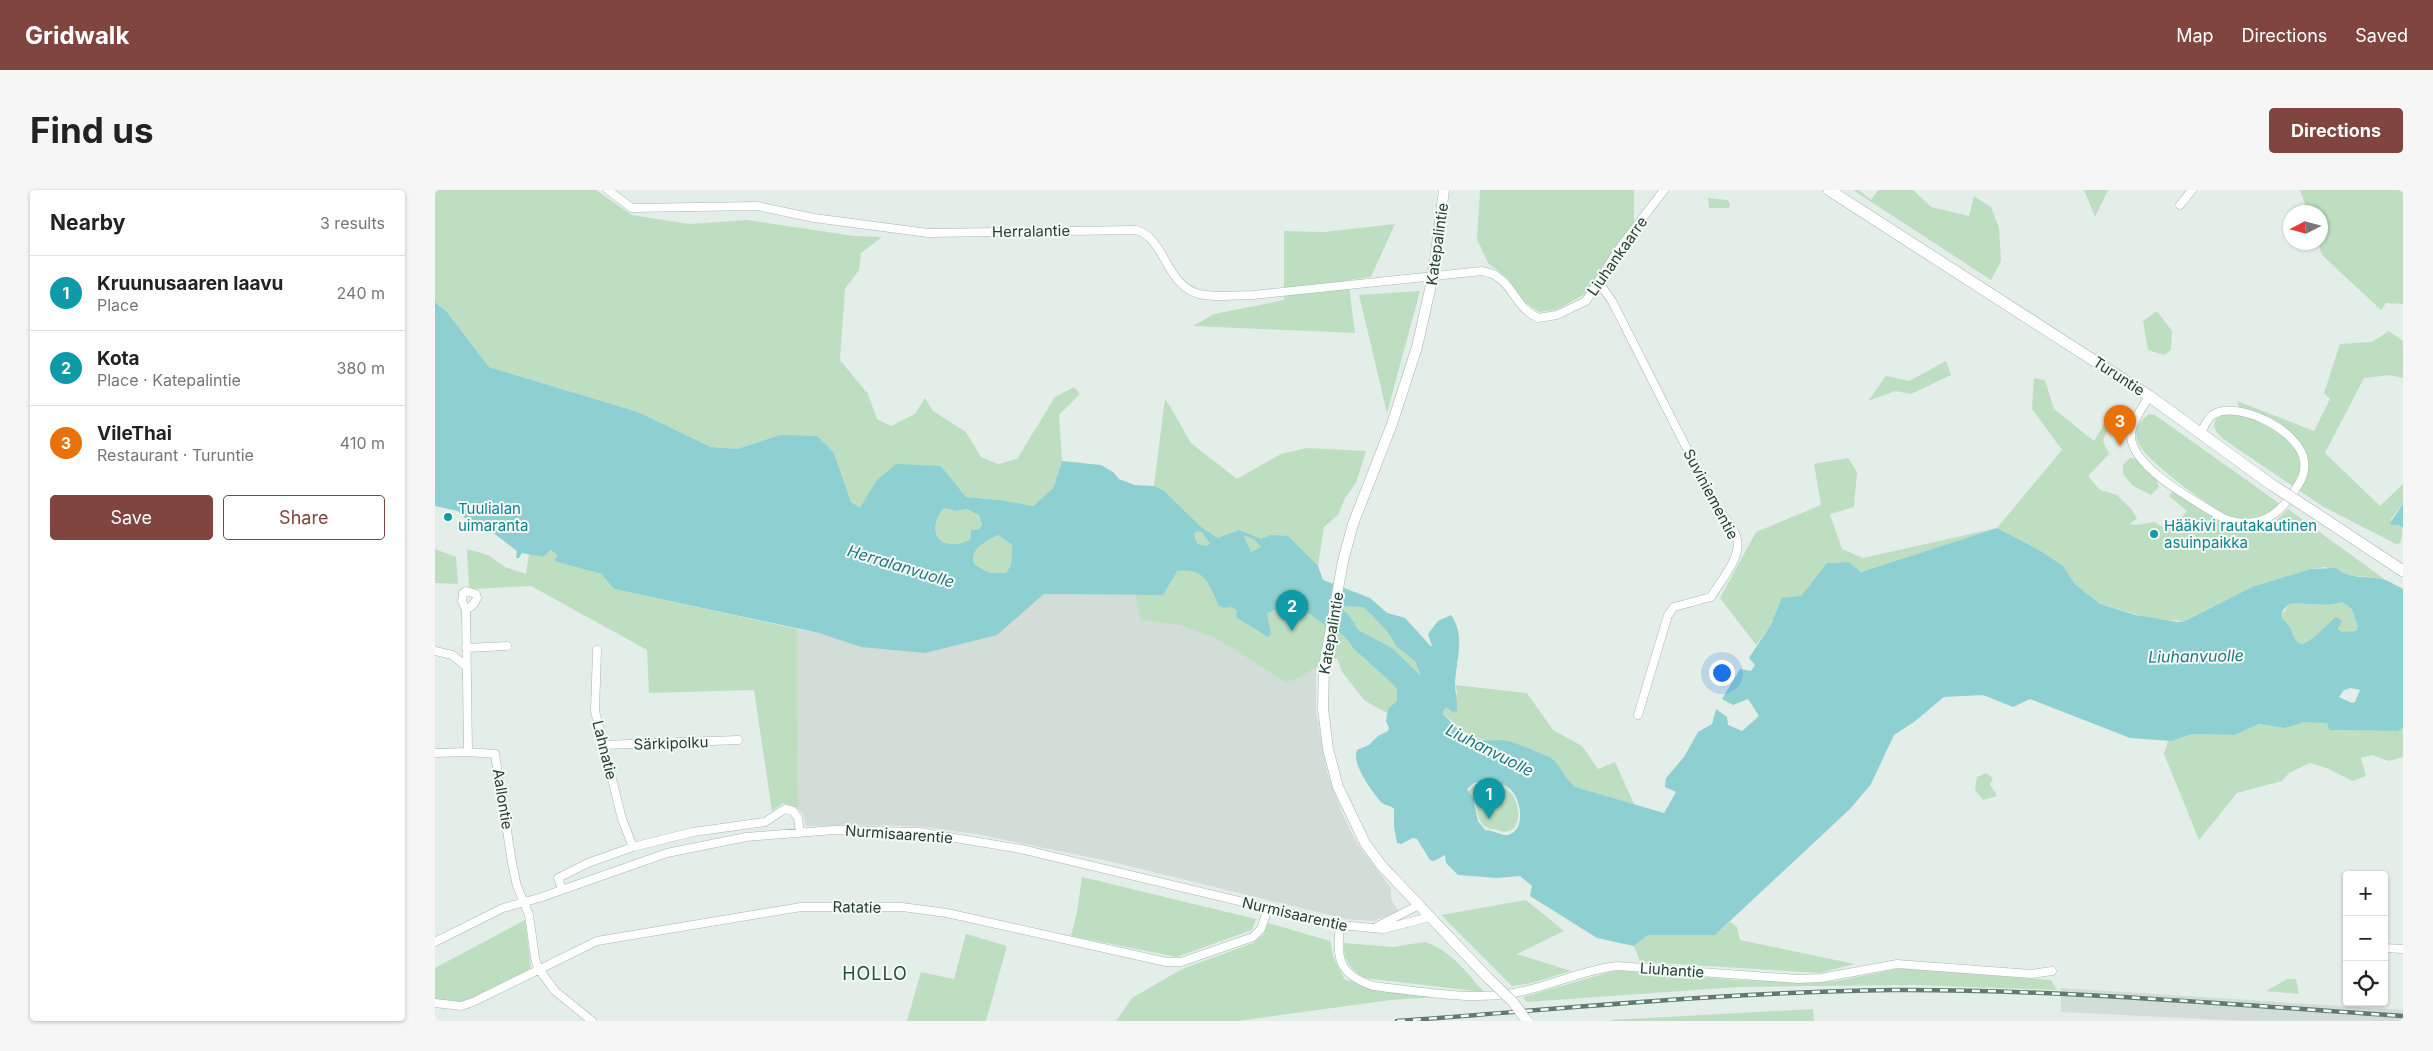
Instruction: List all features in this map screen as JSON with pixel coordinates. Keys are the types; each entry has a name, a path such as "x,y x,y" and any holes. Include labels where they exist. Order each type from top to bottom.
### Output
{"main road":[{"name":"Turuntie","path":"1829,190 2149,396 2272,485 2403,571"}],"street":[{"name":"Herralantie","path":"608,190 632,208 757,206 814,218 929,233 1136,230 1150,237 1175,279 1186,288 1198,294 1253,295 1433,276"},
{"name":"Katepalintie","path":"1444,190 1433,276 1417,347 1392,424 1353,524 1343,561 1327,647 1322,684 1323,708 1328,749 1338,786 1365,843 1381,865 1513,1002 1527,1021"},
{"name":"Liuhankaarre","path":"1433,276 1482,271 1495,274 1503,279 1525,308 1538,318 1557,316 1586,301 1619,249 1664,190"},
{"path":"2180,206 2192,190"},
{"name":"Suviniementie","path":"1599,283 1612,301 1716,506 1736,535 1738,546 1731,565 1711,596 1675,607 1668,615 1638,715"},
{"path":"2149,396 2132,431 2131,440 2136,452 2167,483 2225,519 2251,523 2269,519 2282,508 2303,477 2304,460 2300,448 2283,431 2261,418 2241,412 2224,411 2212,415 2201,432"},
{"path":"466,610 468,752"},
{"path":"466,648 507,646"},
{"name":"Lahnatie","path":"597,650 595,712 622,819 633,847"},
{"path":"435,651 452,655 466,666"},
{"name":"Särkipolku","path":"604,746 738,740"},
{"name":"Aallontie","path":"435,754 468,752 495,754 512,863 517,886 525,902"},
{"path":"562,889 558,878 588,863 633,847 693,832 765,822 785,809 793,811 798,818 799,832"},
{"name":"Nurmisaarentie","path":"435,942 503,908 667,852 746,837 799,832 885,830 970,839 1101,867 1339,925 1372,929 1406,924 1430,917"},
{"path":"525,902 529,914 538,968 555,991 592,1021"},
{"path":"1372,929 1419,905"},
{"name":"Ratatie","path":"435,1003 461,1006 473,1002 538,968 597,941 783,909 822,906 902,907 947,913 1139,956 1181,962 1253,937 1261,929 1268,908"},
{"name":"Liuhantie","path":"1339,925 1339,960 1344,969 1359,981 1373,986 1467,996 1516,993 1591,970 1617,966 1798,979 1821,978 1897,964 2031,974 2052,971"},
{"path":"2388,948 2403,950"}],"shaded area":[{"path":"1044,594 1163,595 1326,626 1316,672 1316,710 1327,772 1349,828 1359,846 1391,888 1391,899 1399,912 1373,921 1346,919 1108,861 976,834 925,827 883,825 806,826 803,814 798,809 797,629 819,633 997,635"},
{"path":"2061,988 2403,1010 2403,1021 2246,1021 2061,1012"}],"green space":[{"path":"435,190 596,190 632,215 689,224 747,220 854,236 882,237 861,253 859,270 845,289 840,360 868,394 877,419 891,426 915,414 925,398 933,411 966,432 981,457 998,464 1017,459 1055,397 1074,387 1080,394 1059,415 1062,461 1053,488 1033,506 1001,500 966,497 941,466 876,481 860,509 851,502 834,453 780,435 737,449 711,447 638,412 489,367 447,312 435,302"},
{"path":"1480,190 1634,190 1634,224 1589,292 1556,310 1539,312 1524,302 1508,279 1488,263 1477,239"},
{"path":"1853,190 1859,190 1871,200 1878,190 1913,190 1931,207 1969,216 1974,196 1991,207 1999,228 2001,261 1991,280"},
{"path":"2084,190 2108,190 2095,217"},
{"path":"2300,190 2403,190 2403,304 2386,303 2381,310 2322,255 2320,250 2328,250 2328,205 2305,205"},
{"path":"1708,198 1727,200 1730,204 1729,208 1709,208"},
{"path":"1395,224 1371,277 1348,280 1355,333 1193,326 1214,314 1284,300 1284,231 1324,232"},
{"path":"1420,291 1387,413 1359,295"},
{"path":"2157,311 2172,331 2171,350 2164,355 2148,350 2143,321"},
{"path":"2389,331 2403,341 2403,378 2390,375 2364,378 2325,453 2380,506 2403,484 2403,504 2391,519 2392,525 2401,525 2402,535 2398,545 2322,506 2222,438 2214,426 2217,418 2224,414 2241,414 2237,401 2314,431 2330,399 2324,393 2340,344 2372,342"},
{"path":"1946,361 1951,375 1911,394 1895,391 1868,401 1886,376 1909,381"},
{"path":"2034,378 2045,380 2054,409 2094,441 2114,408 2130,418 2108,428 2103,441 2109,454 2088,476 2100,490 2117,495 2132,510 2137,519 2129,524 2136,525 2154,522 2163,527 2174,526 2187,511 2169,496 2173,491 2207,514 2233,527 2246,529 2260,528 2273,523 2288,509 2387,581 2370,577 2344,575 2325,567 2311,569 2254,586 2185,621 2153,619 2100,604 2075,584 2063,566 2041,551 1997,528 2062,450 2032,409"},
{"path":"1165,398 1191,443 1237,479 1281,454 1307,448 1366,451 1356,483 1345,498 1338,515 1324,527 1318,566 1323,580 1370,598 1387,613 1405,618 1432,647 1425,684 1388,709 1387,713 1365,701 1342,672 1337,658 1286,682 1214,637 1180,625 1141,620 1136,595 1163,490 1154,486"},
{"path":"2149,414 2155,415 2280,504 2270,512 2247,520 2234,518 2211,506 2164,471 2142,448 2136,436 2137,428 2140,422"},
{"path":"1848,458 1857,472 1854,507 1830,514 1842,549 1863,558 1997,528 1861,572 1849,562 1827,563 1801,596 1771,621 1770,626 1756,645 1720,598 1756,532 1821,505 1814,464"},
{"path":"2130,458 2135,458 2156,478 2159,487 2151,495 2133,486 2123,474 2123,465"},
{"path":"944,508 957,511 966,509 979,515 982,525 979,529 971,530 970,540 951,544 944,542 936,533 936,525 938,517"},
{"path":"998,535 1012,545 1011,565 1006,573 990,573 975,565 974,555 979,547"},
{"path":"435,549 456,557 458,584 435,583"},
{"path":"467,549 488,555 505,567 526,574 529,554 543,557 551,550 557,555 554,561 601,574 614,589 797,629 798,809 783,803 772,811 754,690 649,693 647,650 531,586 474,589 469,587"},
{"path":"2342,602 2352,609 2359,627 2356,631 2342,633 2338,630 2339,624 2335,617 2312,639 2302,644 2295,639 2288,625 2280,618 2289,604 2329,605"},
{"path":"1455,685 1527,693 1553,730 1582,746 1598,769 1615,762 1635,806 1574,787 1564,779 1561,771 1547,756 1523,747 1471,737 1443,714 1443,707 1446,706 1452,712 1457,693"},
{"path":"2304,721 2327,723 2329,730 2398,731 2403,728 2403,757 2389,761 2372,755 2361,758 2366,776 2352,781 2329,769 2310,763 2289,773 2282,781 2237,793 2199,840 2164,754 2168,741 2193,734 2235,735 2259,724 2285,728"},
{"path":"1986,773 1993,778 1990,784 1997,796 1983,800 1975,790 1977,777"},
{"path":"1475,784 1498,786 1505,788 1511,793 1518,808 1517,824 1513,829 1506,832 1487,828 1482,824 1474,799 1469,791"},
{"path":"1082,877 1256,919 1252,930 1177,957 1071,936"},
{"path":"1526,900 1564,931 1517,954 1571,971 1532,983 1512,986 1441,915"},
{"path":"525,920 531,968 497,988 472,999 446,1003 435,1000 435,968"},
{"path":"1730,922 1737,927 1740,940 1855,964 1819,973 1640,962 1634,946 1648,935 1715,935"},
{"path":"1268,923 1330,941 1334,959 1345,980 1438,997 1391,1000 1238,1021 1116,1021 1132,998 1182,969 1253,943 1264,934"},
{"path":"966,934 1007,946 986,1021 907,1021 921,972 954,979"},
{"path":"1424,942 1449,955 1484,992 1364,978 1348,964 1344,949 1344,943 1393,947"},
{"path":"1901,968 2051,980 2057,990 1915,985 1738,987 1527,1002 1523,997 1617,970 1739,980 1814,982 1837,981"},
{"path":"2287,979 2296,979 2299,994 2266,991"},
{"path":"1813,1009 1814,1021 1610,1021 1611,1020"}],"water":[{"path":"435,302 447,312 489,367 638,412 711,447 737,449 780,435 817,436 834,453 851,502 860,508 876,481 896,464 941,466 966,497 1001,500 1033,506 1053,488 1062,461 1101,465 1113,472 1119,479 1135,485 1154,486 1163,490 1201,527 1218,538 1239,530 1261,539 1271,535 1288,536 1318,566 1323,580 1370,598 1387,613 1405,618 1430,646 1432,646 1428,634 1438,621 1451,615 1456,623 1459,640 1455,684 1457,711 1452,712 1446,707 1443,714 1463,733 1476,739 1508,741 1529,749 1554,760 1575,787 1664,813 1676,792 1665,787 1666,778 1684,757 1698,732 1712,724 1716,709 1727,717 1728,725 1742,731 1759,716 1748,699 1733,705 1722,699 1740,669 1751,671 1755,665 1749,658 1770,626 1782,598 1801,596 1827,563 1849,562 1861,572 1997,528 2041,551 2063,566 2075,584 2100,604 2136,615 2178,622 2185,621 2254,586 2311,569 2336,568 2346,574 2385,580 2392,583 2403,589 2403,728 2398,731 2329,730 2327,723 2304,722 2285,728 2259,724 2235,735 2193,734 2171,741 2130,738 2030,699 2013,707 1983,695 1944,697 1914,722 1894,735 1871,784 1851,808 1715,935 1648,935 1634,946 1597,938 1530,896 1532,886 1520,876 1497,878 1458,875 1446,863 1445,855 1434,861 1430,860 1417,839 1413,838 1401,844 1397,843 1394,827 1394,809 1383,804 1373,791 1363,777 1356,756 1357,750 1369,745 1378,736 1388,731 1389,728 1386,721 1388,709 1397,701 1397,689 1353,648 1348,640 1335,628 1326,626 1310,614 1280,608 1267,613 1271,634 1268,637 1236,617 1237,610 1219,606 1209,584 1200,575 1194,572 1177,571 1163,595 1044,594 997,635 925,653 861,647 819,633 614,589 601,574 554,561 557,555 551,550 543,557 522,553 519,558 516,558 517,551 492,532 469,522 458,511 435,506","holes":["944,508 957,511 966,509 979,515 982,525 979,529 971,530 970,540 951,544 939,538 936,533 938,517","1197,531 1202,532 1210,544 1206,546 1197,544 1194,534","998,535 1012,545 1011,565 1006,573 990,573 975,565 973,560 976,550","1243,535 1254,539 1261,547 1251,552","2342,602 2352,609 2358,627 2356,631 2342,632 2338,629 2342,620 2335,617 2312,639 2302,644 2295,639 2288,625 2281,618 2283,610 2289,604 2329,605","1340,607 1363,607 1387,631 1397,647 1415,661 1421,676 1392,648 1358,630 1349,615","2351,688 2360,690 2355,702 2352,703 2339,697 2344,690","1479,782 1498,784 1509,788 1517,798 1520,813 1518,827 1514,832 1505,835 1485,830 1478,821 1473,797 1467,789 1474,783"]},
{"path":"2403,504 2403,528 2400,525 2392,525 2390,523"}],"railway":[{"path":"1397,1021 1768,994 1892,990 1956,990 2084,995 2403,1016"}],"place":[{"name":"VileThai","path":"2120,446"},
{"name":"Tuulialan uimaranta","path":"448,517"},
{"name":"Hääkivi rautakautinen asuinpaikka","path":"2154,534"},
{"name":"Kota","path":"1292,631"},
{"name":"Kruunusaaren laavu","path":"1489,819"}],"district":[{"name":"HOLLO","path":"875,973"}],"water label":[{"name":"Herralanvuolle","path":"901,566"},
{"name":"Liuhanvuolle","path":"2196,656"},
{"name":"Liuhanvuolle","path":"1490,750"}]}
